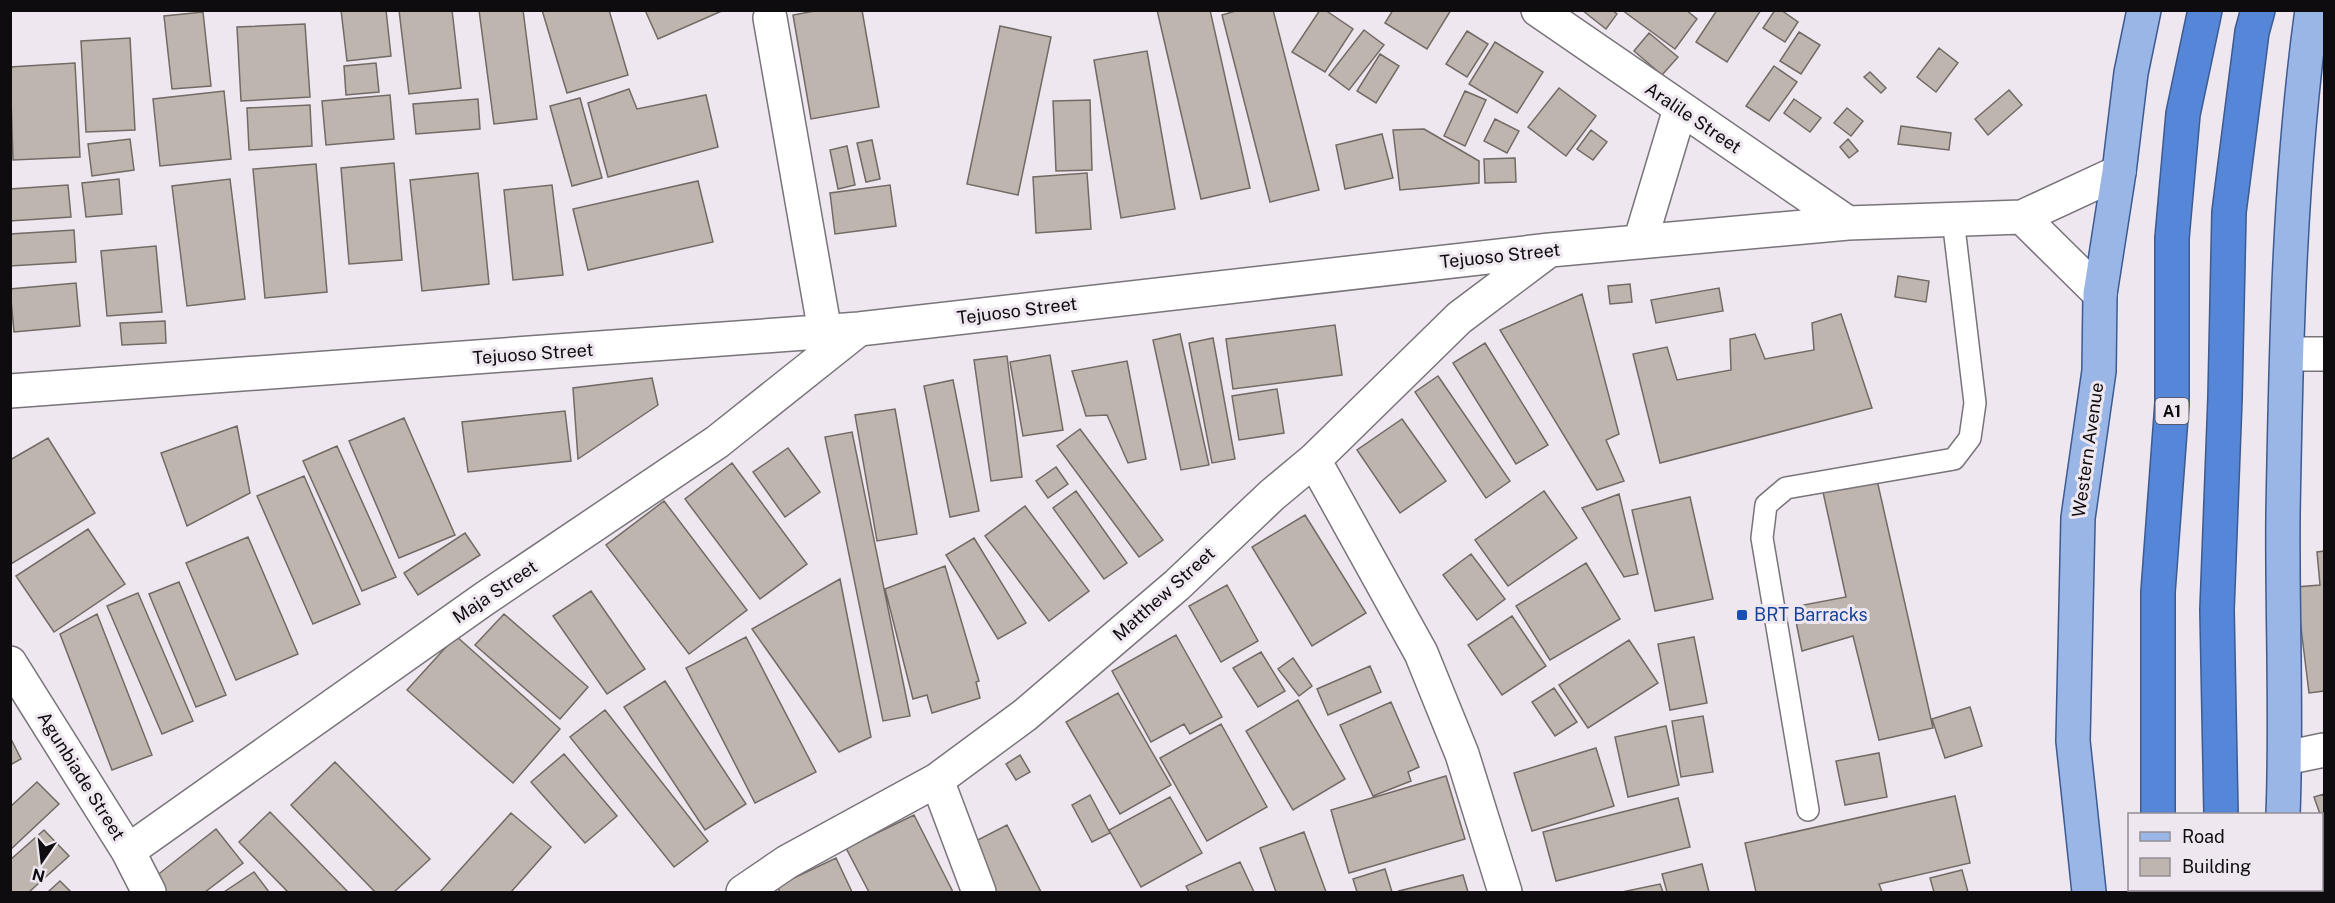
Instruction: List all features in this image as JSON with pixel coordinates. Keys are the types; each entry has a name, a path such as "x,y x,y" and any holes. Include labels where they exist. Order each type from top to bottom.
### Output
{"highway":[{"name":"A1","path":"2158,813 2158,592 2172,403 2172,238 2183,114 2205,10"},
{"path":"2221,813 2217,610 2229,212 2252,32 2258,10"}],"main road":[{"name":"Western Avenue","path":"2088,892 2073,741 2078,518 2099,371 2100,294 2120,172 2131,73 2144,10"},
{"path":"2283,813 2285,758 2283,515 2292,210 2301,92 2312,10"}],"street":[{"name":"Aralile Street","path":"1538,10 1848,223"},
{"path":"770,18 825,332"},
{"path":"1640,242 1680,109"},
{"path":"2100,294 2022,217 2120,172"},
{"name":"Tejuoso Street","path":"10,391 825,332 1550,250 1848,223 2022,217"},
{"name":"Matthew Street","path":"743,892 787,862 937,780 1034,707 1177,585 1272,495 1314,460 1459,318 1550,250"},
{"name":"Maja Street","path":"128,851 484,599 717,442 859,329"},
{"path":"2288,354 2325,354"},
{"path":"1314,460 1420,652 1462,754 1505,892"},
{"name":"Agunbiade Street","path":"10,663 128,851 149,892"},
{"path":"2285,758 2325,750"},
{"path":"937,780 979,892"}],"lane":[{"path":"1808,810 1762,538 1766,505 1786,488 1954,459 1970,438 1975,403 1953,219"}],"building":[{"path":"341,10 386,10 391,56 347,61"},
{"path":"399,10 452,10 461,88 409,94"},
{"path":"479,10 523,10 537,119 494,124"},
{"path":"542,10 609,10 628,75 567,93"},
{"path":"645,10 724,10 658,39"},
{"path":"820,10 862,10 879,107 811,119 793,15"},
{"path":"1157,10 1210,10 1250,188 1201,199"},
{"path":"1239,10 1273,10 1319,190 1270,202 1222,15"},
{"path":"1320,10 1325,10 1353,29 1325,72 1292,52"},
{"path":"1393,10 1451,10 1427,49 1385,23"},
{"path":"1582,10 1612,10 1617,14 1606,29"},
{"path":"1622,10 1686,10 1697,19 1675,49"},
{"path":"1717,10 1761,10 1727,62 1696,42"},
{"path":"1775,10 1781,10 1798,22 1785,42 1763,28"},
{"path":"203,12 211,86 172,89 164,16"},
{"path":"305,24 310,97 241,101 237,27"},
{"path":"1000,26 1051,37 1018,195 967,184"},
{"path":"1364,30 1384,45 1349,90 1329,75"},
{"path":"1467,31 1488,44 1467,77 1446,64"},
{"path":"1799,32 1820,45 1801,74 1780,61"},
{"path":"1649,33 1678,57 1662,75 1634,51"},
{"path":"130,38 135,130 86,132 81,41"},
{"path":"1495,42 1543,72 1517,113 1469,84"},
{"path":"1939,48 1958,63 1936,92 1917,77"},
{"path":"1147,51 1175,209 1121,218 1094,60"},
{"path":"1380,54 1399,66 1376,103 1357,91"},
{"path":"75,63 80,157 13,160 10,67"},
{"path":"376,63 379,92 346,95 344,66"},
{"path":"1774,66 1797,82 1769,121 1746,106"},
{"path":"1870,72 1886,88 1881,93 1864,77"},
{"path":"1559,88 1596,116 1566,156 1528,127"},
{"path":"629,89 637,109 706,95 718,147 608,177 588,103"},
{"path":"2009,90 2022,105 1988,135 1975,119"},
{"path":"224,91 231,159 160,166 153,99"},
{"path":"1465,91 1486,100 1465,146 1444,136"},
{"path":"390,95 394,139 326,145 322,101"},
{"path":"580,98 602,178 572,186 550,106"},
{"path":"478,99 480,129 416,134 413,104"},
{"path":"1794,99 1821,118 1810,132 1784,113"},
{"path":"1090,100 1092,170 1056,171 1053,101"},
{"path":"310,105 312,146 249,150 247,108"},
{"path":"1847,108 1863,121 1851,136 1834,123"},
{"path":"1495,119 1519,131 1507,153 1484,141"},
{"path":"1901,126 1951,133 1949,150 1898,144"},
{"path":"1424,129 1479,161 1479,183 1400,190 1393,130"},
{"path":"1591,130 1607,142 1593,160 1577,149"},
{"path":"1382,134 1393,178 1345,189 1336,145"},
{"path":"130,139 134,170 92,176 88,144"},
{"path":"1848,139 1858,151 1849,158 1840,147"},
{"path":"872,140 880,179 866,182 857,143"},
{"path":"847,146 855,185 838,189 830,150"},
{"path":"1515,158 1516,182 1485,183 1484,159"},
{"path":"394,163 402,260 349,264 341,168"},
{"path":"316,164 327,292 265,298 253,169"},
{"path":"478,173 489,284 422,291 410,180"},
{"path":"1087,173 1091,229 1036,233 1033,177"},
{"path":"119,179 122,214 86,217 82,183"},
{"path":"230,179 245,299 187,306 172,186"},
{"path":"698,181 713,242 588,270 573,209"},
{"path":"68,185 71,217 10,221 10,189"},
{"path":"552,185 563,275 513,280 504,190"},
{"path":"890,185 896,226 835,234 830,193"},
{"path":"74,230 76,262 10,266 10,234"},
{"path":"156,246 162,312 107,316 101,251"},
{"path":"1898,276 1929,281 1926,302 1895,297"},
{"path":"76,283 80,326 14,332 10,289"},
{"path":"1630,284 1632,302 1610,304 1608,286"},
{"path":"1719,288 1723,311 1656,323 1651,300"},
{"path":"1582,294 1619,434 1606,440 1624,481 1597,490 1500,330"},
{"path":"1841,314 1872,408 1660,463 1633,354 1667,347 1677,380 1731,370 1730,339 1755,334 1765,359 1814,350 1812,323"},
{"path":"165,321 166,343 122,345 120,323"},
{"path":"1335,325 1342,375 1233,389 1226,339"},
{"path":"1180,334 1209,465 1181,470 1153,340"},
{"path":"1213,338 1235,459 1212,463 1189,343"},
{"path":"1485,343 1548,445 1516,464 1453,363"},
{"path":"1050,355 1063,430 1023,436 1010,362"},
{"path":"1007,356 1022,477 991,481 974,360"},
{"path":"1127,361 1146,459 1128,463 1107,415 1086,416 1072,371"},
{"path":"1438,376 1510,481 1486,498 1415,392"},
{"path":"652,378 658,405 578,459 573,388"},
{"path":"953,380 979,511 950,517 924,386"},
{"path":"1277,389 1284,433 1239,440 1232,396"},
{"path":"895,409 917,534 877,541 855,415"},
{"path":"565,411 571,461 468,472 462,422"},
{"path":"404,418 455,535 399,558 349,441"},
{"path":"1402,419 1446,481 1400,513 1357,450"},
{"path":"237,426 250,493 187,526 161,453"},
{"path":"1080,429 1163,540 1139,557 1057,446"},
{"path":"852,432 910,716 883,721 825,437"},
{"path":"48,438 95,513 11,564 10,460"},
{"path":"337,446 396,577 362,591 303,461"},
{"path":"788,448 820,492 785,517 753,472"},
{"path":"732,463 807,564 760,599 685,499"},
{"path":"1056,467 1068,484 1048,498 1036,481"},
{"path":"304,476 360,604 313,624 257,496"},
{"path":"1877,480 1933,728 1879,740 1853,636 1802,651 1793,607 1846,597 1823,492"},
{"path":"1076,491 1127,563 1104,579 1053,508"},
{"path":"1544,491 1577,538 1508,586 1475,540"},
{"path":"1619,494 1638,574 1624,577 1582,508"},
{"path":"1690,497 1713,599 1655,611 1632,510"},
{"path":"664,501 747,610 689,654 606,545"},
{"path":"1025,506 1089,591 1049,621 985,536"},
{"path":"1305,515 1366,613 1312,646 1252,547"},
{"path":"88,529 125,584 54,632 16,576"},
{"path":"465,533 480,555 418,595 404,573"},
{"path":"248,537 298,654 236,680 186,563"},
{"path":"974,538 1026,623 998,639 946,555"},
{"path":"2324,551 2324,691 2309,693 2296,587 2320,585 2317,552"},
{"path":"1471,554 1505,599 1477,620 1443,575"},
{"path":"1586,563 1620,619 1550,660 1516,606"},
{"path":"945,566 979,681 976,682 980,698 932,713 927,695 913,699 885,589"},
{"path":"840,579 871,737 839,752 752,629"},
{"path":"179,582 226,695 196,707 149,594"},
{"path":"1227,585 1258,641 1221,662 1189,606"},
{"path":"591,591 645,669 607,694 553,616"},
{"path":"138,593 193,721 162,734 107,606"},
{"path":"97,614 152,755 112,770 60,634"},
{"path":"504,614 588,687 560,719 475,645"},
{"path":"1512,616 1546,666 1502,695 1468,645"},
{"path":"1176,635 1222,717 1190,734 1184,724 1151,742 1112,671"},
{"path":"456,636 560,729 513,783 407,690"},
{"path":"746,637 816,772 755,803 686,668"},
{"path":"1694,637 1707,703 1670,710 1658,644"},
{"path":"1629,640 1658,683 1588,728 1559,685"},
{"path":"1261,652 1285,691 1258,707 1233,668"},
{"path":"1293,658 1312,686 1299,696 1278,669"},
{"path":"1370,666 1381,692 1328,715 1317,689"},
{"path":"665,681 746,804 705,830 624,707"},
{"path":"1554,688 1577,722 1555,736 1532,702"},
{"path":"1118,693 1171,785 1120,814 1066,722"},
{"path":"1298,700 1345,779 1293,810 1246,731"},
{"path":"1391,702 1419,767 1408,772 1411,781 1373,796 1340,725"},
{"path":"1970,707 1982,746 1945,758 1932,719"},
{"path":"605,710 708,841 674,867 570,737"},
{"path":"1703,716 1713,772 1681,777 1672,721"},
{"path":"1221,724 1267,807 1207,841 1160,758"},
{"path":"1666,726 1679,785 1628,797 1615,737"},
{"path":"10,737 21,759 10,765"},
{"path":"1596,748 1614,806 1532,831 1514,773"},
{"path":"1879,753 1887,797 1845,805 1836,761"},
{"path":"564,754 617,816 585,843 531,782"},
{"path":"1020,755 1030,772 1016,780 1006,764"},
{"path":"335,762 430,859 394,892 375,892 291,805"},
{"path":"1446,776 1465,839 1349,873 1331,810"},
{"path":"37,782 59,804 10,850 10,807"},
{"path":"2324,794 2324,829 2323,813 2320,813 2314,797"},
{"path":"1090,795 1110,833 1092,842 1072,805"},
{"path":"1955,796 1970,863 1879,884 1882,892 1756,892 1745,843"},
{"path":"1170,797 1202,853 1141,887 1109,830"},
{"path":"1678,798 1690,847 1556,881 1543,832"},
{"path":"270,812 348,892 288,892 239,842"},
{"path":"511,813 551,847 511,892 440,892"},
{"path":"914,815 953,892 869,892 846,848"},
{"path":"1007,825 1041,892 990,892 966,846"},
{"path":"216,829 243,863 205,892 161,892 151,880"},
{"path":"44,830 69,856 29,892 10,892 10,860"},
{"path":"1304,832 1326,892 1276,892 1260,848"},
{"path":"2324,857 2324,888 2323,888"},
{"path":"836,858 852,892 780,892 777,886"},
{"path":"1240,862 1254,892 1189,892 1186,886"},
{"path":"1702,864 1709,892 1667,892 1662,874"},
{"path":"1385,869 1392,892 1357,892 1353,879"},
{"path":"1962,870 1968,892 1934,892 1930,878"},
{"path":"254,872 269,892 224,892"},
{"path":"1463,875 1468,892 1399,891"},
{"path":"60,881 71,892 48,892"},
{"path":"1660,884 1663,892 1622,892"}],"place":[{"name":"BRT Barracks","path":"1742,615"}]}
